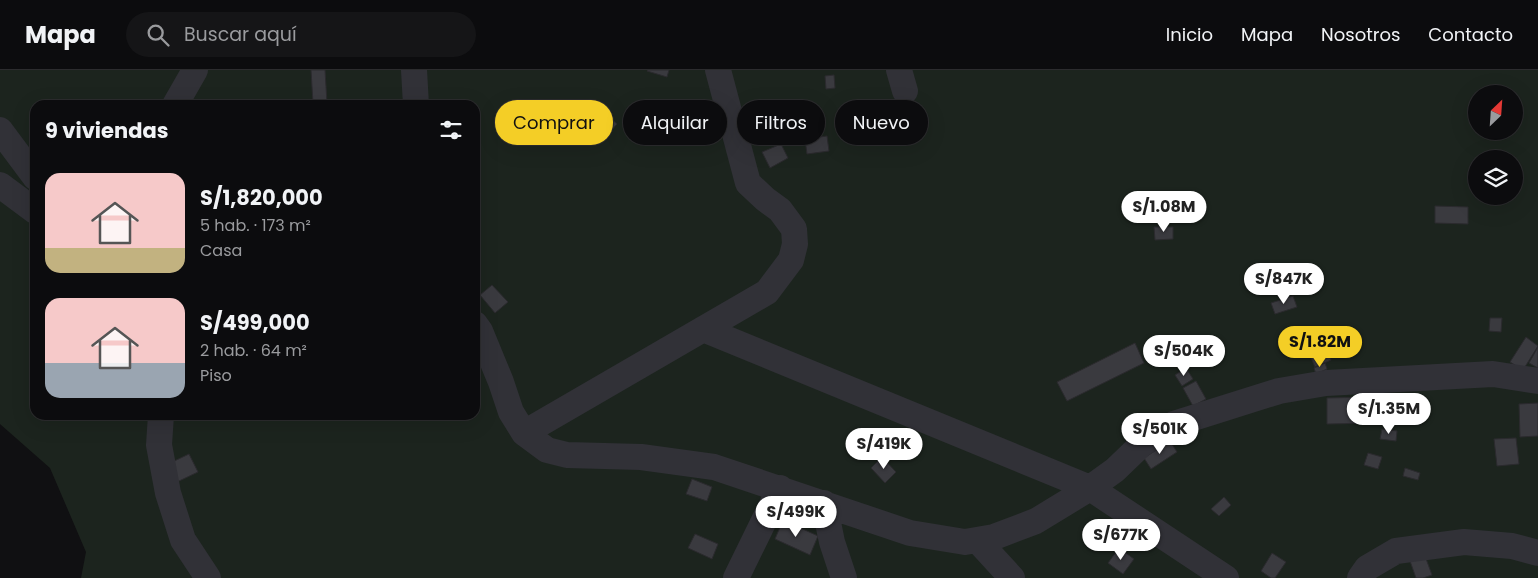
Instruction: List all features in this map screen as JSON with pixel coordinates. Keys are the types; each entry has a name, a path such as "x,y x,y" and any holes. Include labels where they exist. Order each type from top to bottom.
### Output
{"street":[{"path":"178,100 195,70"},
{"path":"414,70 416,100"},
{"path":"524,433 767,292 790,260 795,244 794,229 780,210 748,183 718,70"},
{"path":"0,130 30,170"},
{"path":"0,185 30,206"},
{"path":"703,329 1090,488 1226,578"},
{"path":"480,331 511,412 524,433 547,450 567,455 641,457 714,467 910,533 964,542 978,541 1009,532 1036,521 1090,488 1115,470 1142,444 1174,424 1279,390 1326,383 1493,374 1538,381"},
{"path":"161,420 159,445 168,493 183,540 208,578"},
{"path":"736,578 780,488"},
{"path":"824,503 832,542 844,578"},
{"path":"978,541 1012,578"},
{"path":"1360,578 1367,568 1396,551 1464,542 1512,546 1538,553"}],"shaded area":[{"path":"0,70 1538,70 1538,578 81,578 86,552 50,468 0,424"}],"building":[{"path":"311,70 325,70 327,100 313,100"},
{"path":"648,70 669,70 667,77"},
{"path":"834,75 835,88 826,89 825,76"},
{"path":"613,120 617,124 613,129"},
{"path":"825,136 827,136 829,151 807,154 806,145 825,145"},
{"path":"782,145 788,158 770,168 762,152"},
{"path":"1435,206 1468,207 1468,224 1435,223"},
{"path":"1154,227 1173,227 1173,239 1155,240"},
{"path":"492,285 508,302 495,313 480,295"},
{"path":"1293,296 1297,307 1275,314 1271,303"},
{"path":"1490,318 1502,318 1501,332 1489,331"},
{"path":"1320,335 1331,360 1315,367 1304,342"},
{"path":"1526,337 1538,346 1523,370 1510,362"},
{"path":"1135,343 1144,363 1067,401 1057,382"},
{"path":"1538,347 1538,368 1529,363"},
{"path":"1325,363 1327,369 1316,374 1314,368"},
{"path":"1186,368 1193,379 1182,386 1175,375"},
{"path":"1196,381 1206,399 1193,406 1183,388"},
{"path":"1383,395 1410,395 1410,411 1383,411"},
{"path":"1377,397 1377,423 1327,424 1327,398"},
{"path":"1538,403 1538,436 1520,437 1519,404"},
{"path":"1382,429 1397,431 1396,441 1380,439"},
{"path":"1516,438 1519,464 1497,466 1494,439"},
{"path":"1170,441 1177,452 1151,469 1144,458"},
{"path":"1368,453 1382,457 1378,469 1364,465"},
{"path":"189,454 198,472 177,482 168,464"},
{"path":"882,457 896,472 885,483 871,468"},
{"path":"1405,468 1420,473 1418,480 1403,476"},
{"path":"692,479 712,487 707,501 686,494"},
{"path":"1224,497 1231,505 1219,516 1211,509"},
{"path":"783,520 818,536 810,555 775,539"},
{"path":"695,534 718,544 712,559 688,548"},
{"path":"1119,548 1134,559 1123,574 1108,563"},
{"path":"1272,553 1286,562 1275,578 1271,578 1261,571"},
{"path":"1425,556 1432,575 1416,578 1410,561"}]}
